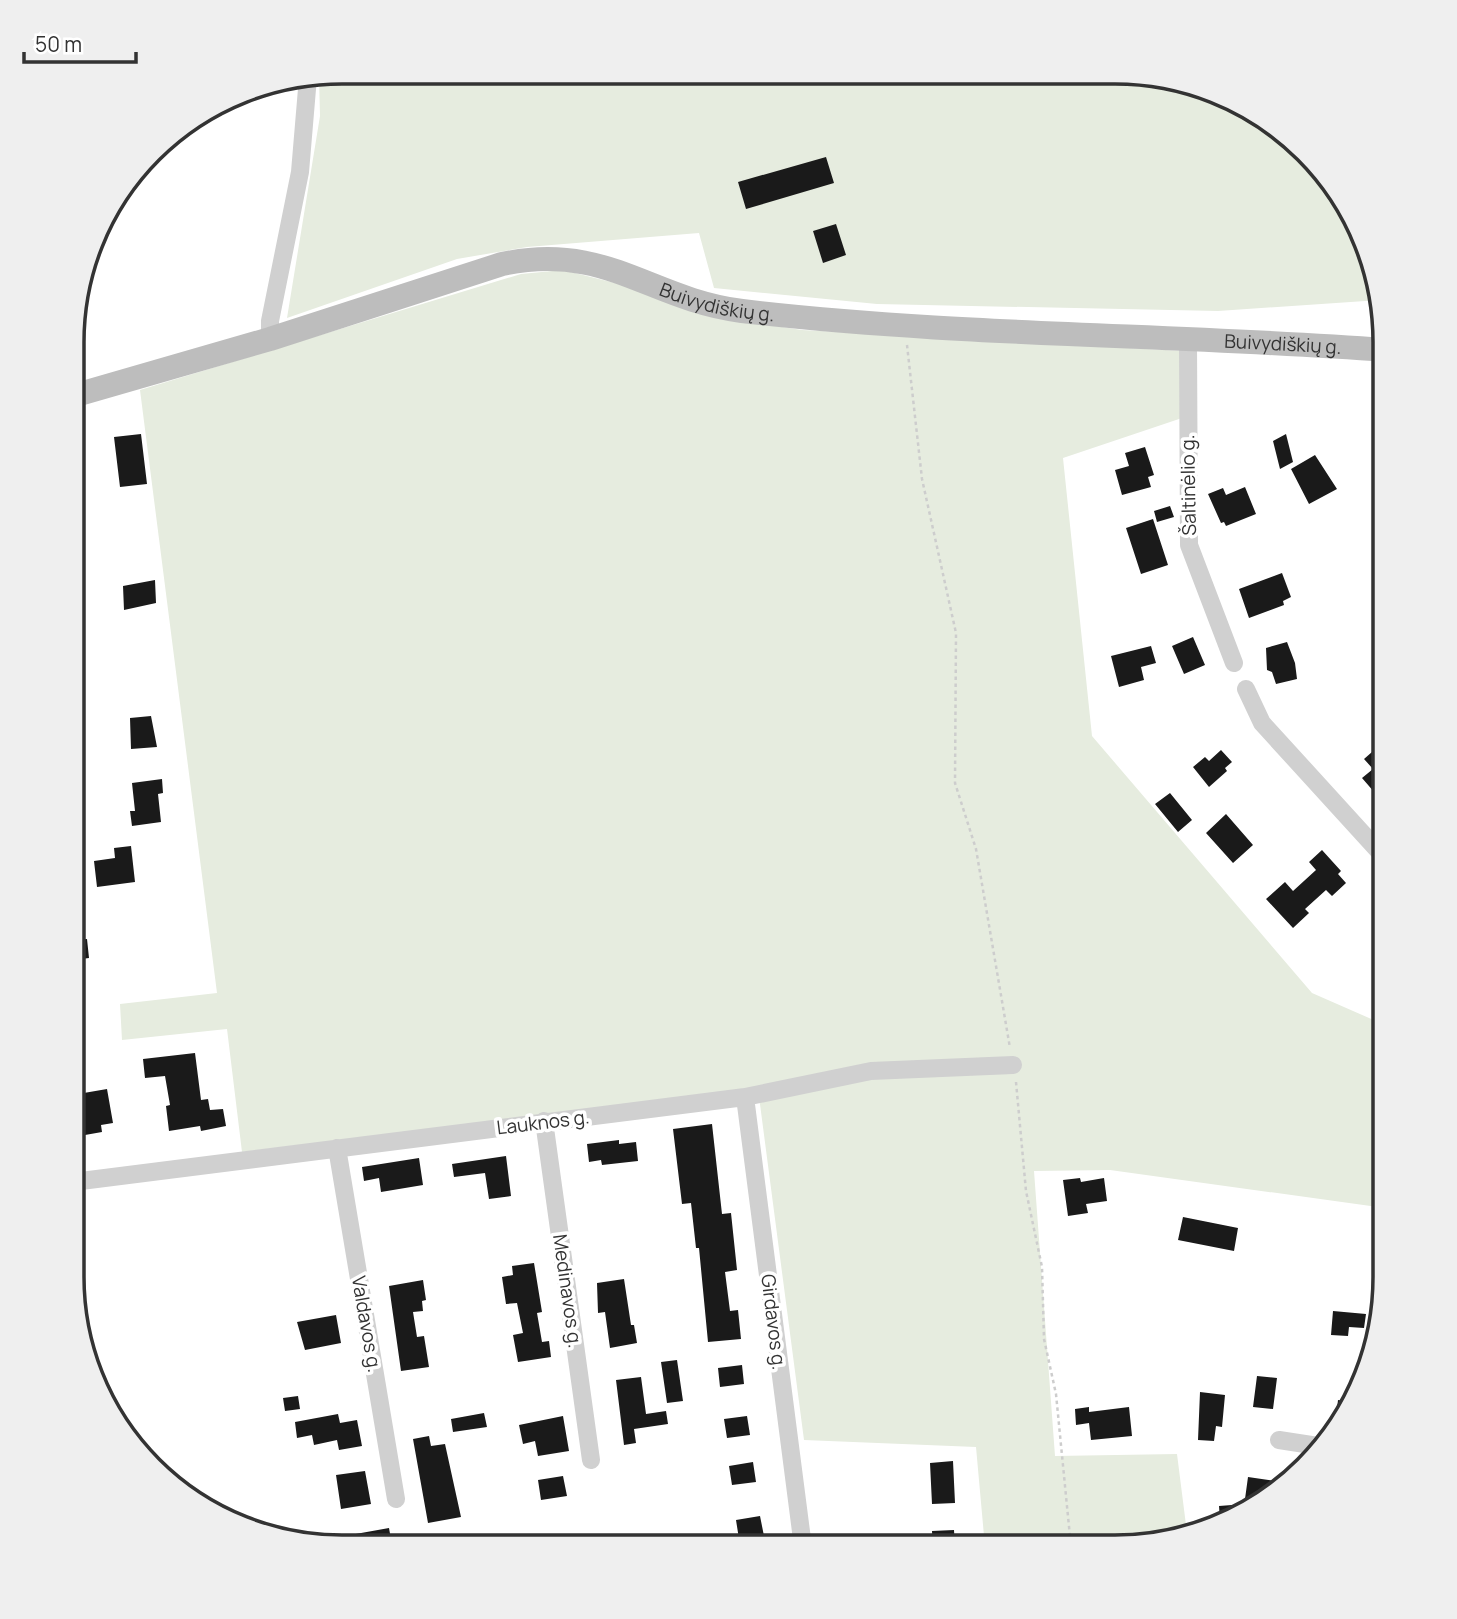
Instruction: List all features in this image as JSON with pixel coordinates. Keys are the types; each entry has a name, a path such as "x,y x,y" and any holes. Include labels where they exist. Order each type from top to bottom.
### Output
{"main road":[{"name":"Buivydiškių g.","path":"84,393 270,339 502,264 533,258 585,261 668,290 739,310 906,324 1373,349"}],"street":[{"path":"270,339 270,321 300,172 307,86"},
{"name":"Šaltinėlio g.","path":"1188,341 1189,545 1234,663"},
{"path":"1245,689 1262,723 1275,739 1373,845"},
{"name":"Lauknos g.","path":"84,1181 745,1097 871,1071 1013,1065"},
{"name":"Girdavos g.","path":"745,1097 801,1535"},
{"name":"Medinavos g.","path":"544,1121 591,1460"},
{"name":"Valdavos g.","path":"337,1148 396,1499"},
{"path":"1279,1440 1311,1445"}],"path":[{"path":"906,324 922,479 956,633 954,783 976,849 1021,1111 1026,1191 1042,1268 1044,1339 1056,1394 1070,1535"}],"shaded area":[{"path":"342,84 1149,86 1214,104 1258,127 1285,148 1320,185 1338,213 1359,259 1370,301 1218,311 877,304 714,288 699,233 527,247 457,259 287,318 320,116 319,85"},
{"path":"563,270 619,284 722,318 802,330 1183,351 1182,418 1063,458 1092,736 1312,993 1373,1020 1373,1206 1110,1170 1034,1171 1055,1456 1177,1454 1186,1525 1149,1533 1115,1535 984,1535 976,1447 804,1440 758,1089 242,1152 227,1029 122,1040 120,1004 217,993 140,390 521,274"}],"building":[{"path":"826,157 834,183 746,209 738,182"},
{"path":"836,224 846,255 823,263 813,231"},
{"path":"141,434 147,484 120,487 114,437"},
{"path":"1286,434 1293,462 1280,469 1273,441"},
{"path":"1145,447 1154,475 1148,477 1151,487 1122,495 1115,470 1129,466 1125,453"},
{"path":"1315,455 1337,489 1309,504 1291,469"},
{"path":"1245,487 1256,514 1226,526 1224,522 1221,523 1208,494 1223,488 1226,495"},
{"path":"1170,506 1174,517 1157,522 1154,511"},
{"path":"1153,519 1168,565 1141,574 1126,528"},
{"path":"1282,573 1291,597 1283,601 1284,605 1249,618 1239,589"},
{"path":"155,580 156,603 124,610 123,586"},
{"path":"1193,637 1205,665 1184,674 1172,646"},
{"path":"1287,642 1295,663 1297,679 1276,684 1272,672 1267,670 1266,648"},
{"path":"1151,646 1156,663 1141,667 1144,680 1119,687 1111,656"},
{"path":"151,716 157,747 131,749 130,718"},
{"path":"1221,750 1232,762 1225,768 1227,771 1209,787 1193,767 1205,757 1209,761"},
{"path":"1373,751 1373,769 1364,759"},
{"path":"1373,769 1373,791 1362,778"},
{"path":"162,779 163,793 158,794 161,822 132,826 130,811 135,811 132,783"},
{"path":"1170,793 1192,820 1178,832 1155,804"},
{"path":"1226,814 1253,845 1233,863 1206,833"},
{"path":"131,846 135,882 97,887 94,861 115,858 114,848"},
{"path":"1322,850 1341,871 1338,874 1346,883 1332,896 1326,890 1305,909 1309,913 1293,928 1266,899 1285,882 1293,891 1316,870 1309,862"},
{"path":"84,939 87,939 89,958 84,959"},
{"path":"195,1053 201,1100 208,1099 210,1110 223,1109 226,1126 201,1131 200,1126 169,1131 166,1106 170,1105 165,1076 145,1078 143,1059"},
{"path":"107,1089 113,1123 101,1125 102,1132 85,1135 84,1093"},
{"path":"712,1124 722,1214 731,1213 737,1270 725,1272 730,1311 738,1310 741,1339 708,1342 699,1248 696,1248 691,1203 682,1204 673,1129"},
{"path":"619,1140 619,1144 636,1142 638,1161 602,1165 601,1160 589,1162 587,1144"},
{"path":"506,1156 511,1196 489,1199 485,1173 454,1177 452,1164"},
{"path":"419,1158 423,1185 381,1192 379,1178 364,1181 362,1167"},
{"path":"1080,1178 1081,1182 1104,1178 1107,1201 1086,1204 1088,1213 1068,1216 1063,1180"},
{"path":"1183,1217 1238,1228 1234,1251 1178,1240"},
{"path":"534,1263 542,1312 537,1313 542,1342 549,1341 551,1357 518,1362 513,1335 523,1333 517,1303 506,1304 502,1277 513,1275 512,1266"},
{"path":"624,1279 631,1325 634,1325 637,1343 610,1348 605,1312 598,1313 597,1283"},
{"path":"423,1280 426,1300 422,1301 423,1311 413,1312 417,1337 424,1336 429,1367 401,1371 389,1286"},
{"path":"1333,1311 1366,1314 1364,1328 1349,1327 1348,1336 1331,1335"},
{"path":"336,1315 341,1343 305,1350 297,1322"},
{"path":"677,1360 683,1401 667,1403 661,1362"},
{"path":"742,1365 744,1384 720,1387 718,1368"},
{"path":"1257,1376 1277,1378 1273,1409 1253,1407"},
{"path":"641,1377 646,1414 666,1411 668,1424 634,1429 636,1443 624,1445 616,1380"},
{"path":"1200,1392 1225,1395 1222,1427 1216,1426 1214,1441 1198,1440"},
{"path":"298,1396 300,1409 285,1411 283,1398"},
{"path":"1089,1407 1089,1412 1129,1407 1132,1436 1091,1440 1089,1423 1076,1425 1075,1409"},
{"path":"484,1413 487,1427 453,1432 451,1419"},
{"path":"338,1414 340,1423 357,1420 362,1446 339,1450 337,1440 314,1445 312,1435 297,1438 295,1422"},
{"path":"563,1416 569,1451 538,1456 535,1441 523,1444 519,1425"},
{"path":"747,1416 750,1435 727,1438 724,1419"},
{"path":"429,1436 431,1446 445,1444 461,1517 428,1523 413,1439"},
{"path":"953,1461 955,1503 932,1504 930,1463"},
{"path":"753,1462 756,1482 732,1485 729,1466"},
{"path":"365,1471 371,1504 341,1509 336,1475"},
{"path":"563,1476 567,1496 541,1500 538,1480"},
{"path":"1248,1477 1273,1481 1258,1492 1245,1499"},
{"path":"1232,1505 1232,1506 1219,1512 1219,1506"},
{"path":"760,1516 764,1535 738,1535 736,1520"},
{"path":"389,1528 390,1535 350,1535"},
{"path":"954,1530 954,1535 932,1535 932,1531"}]}
